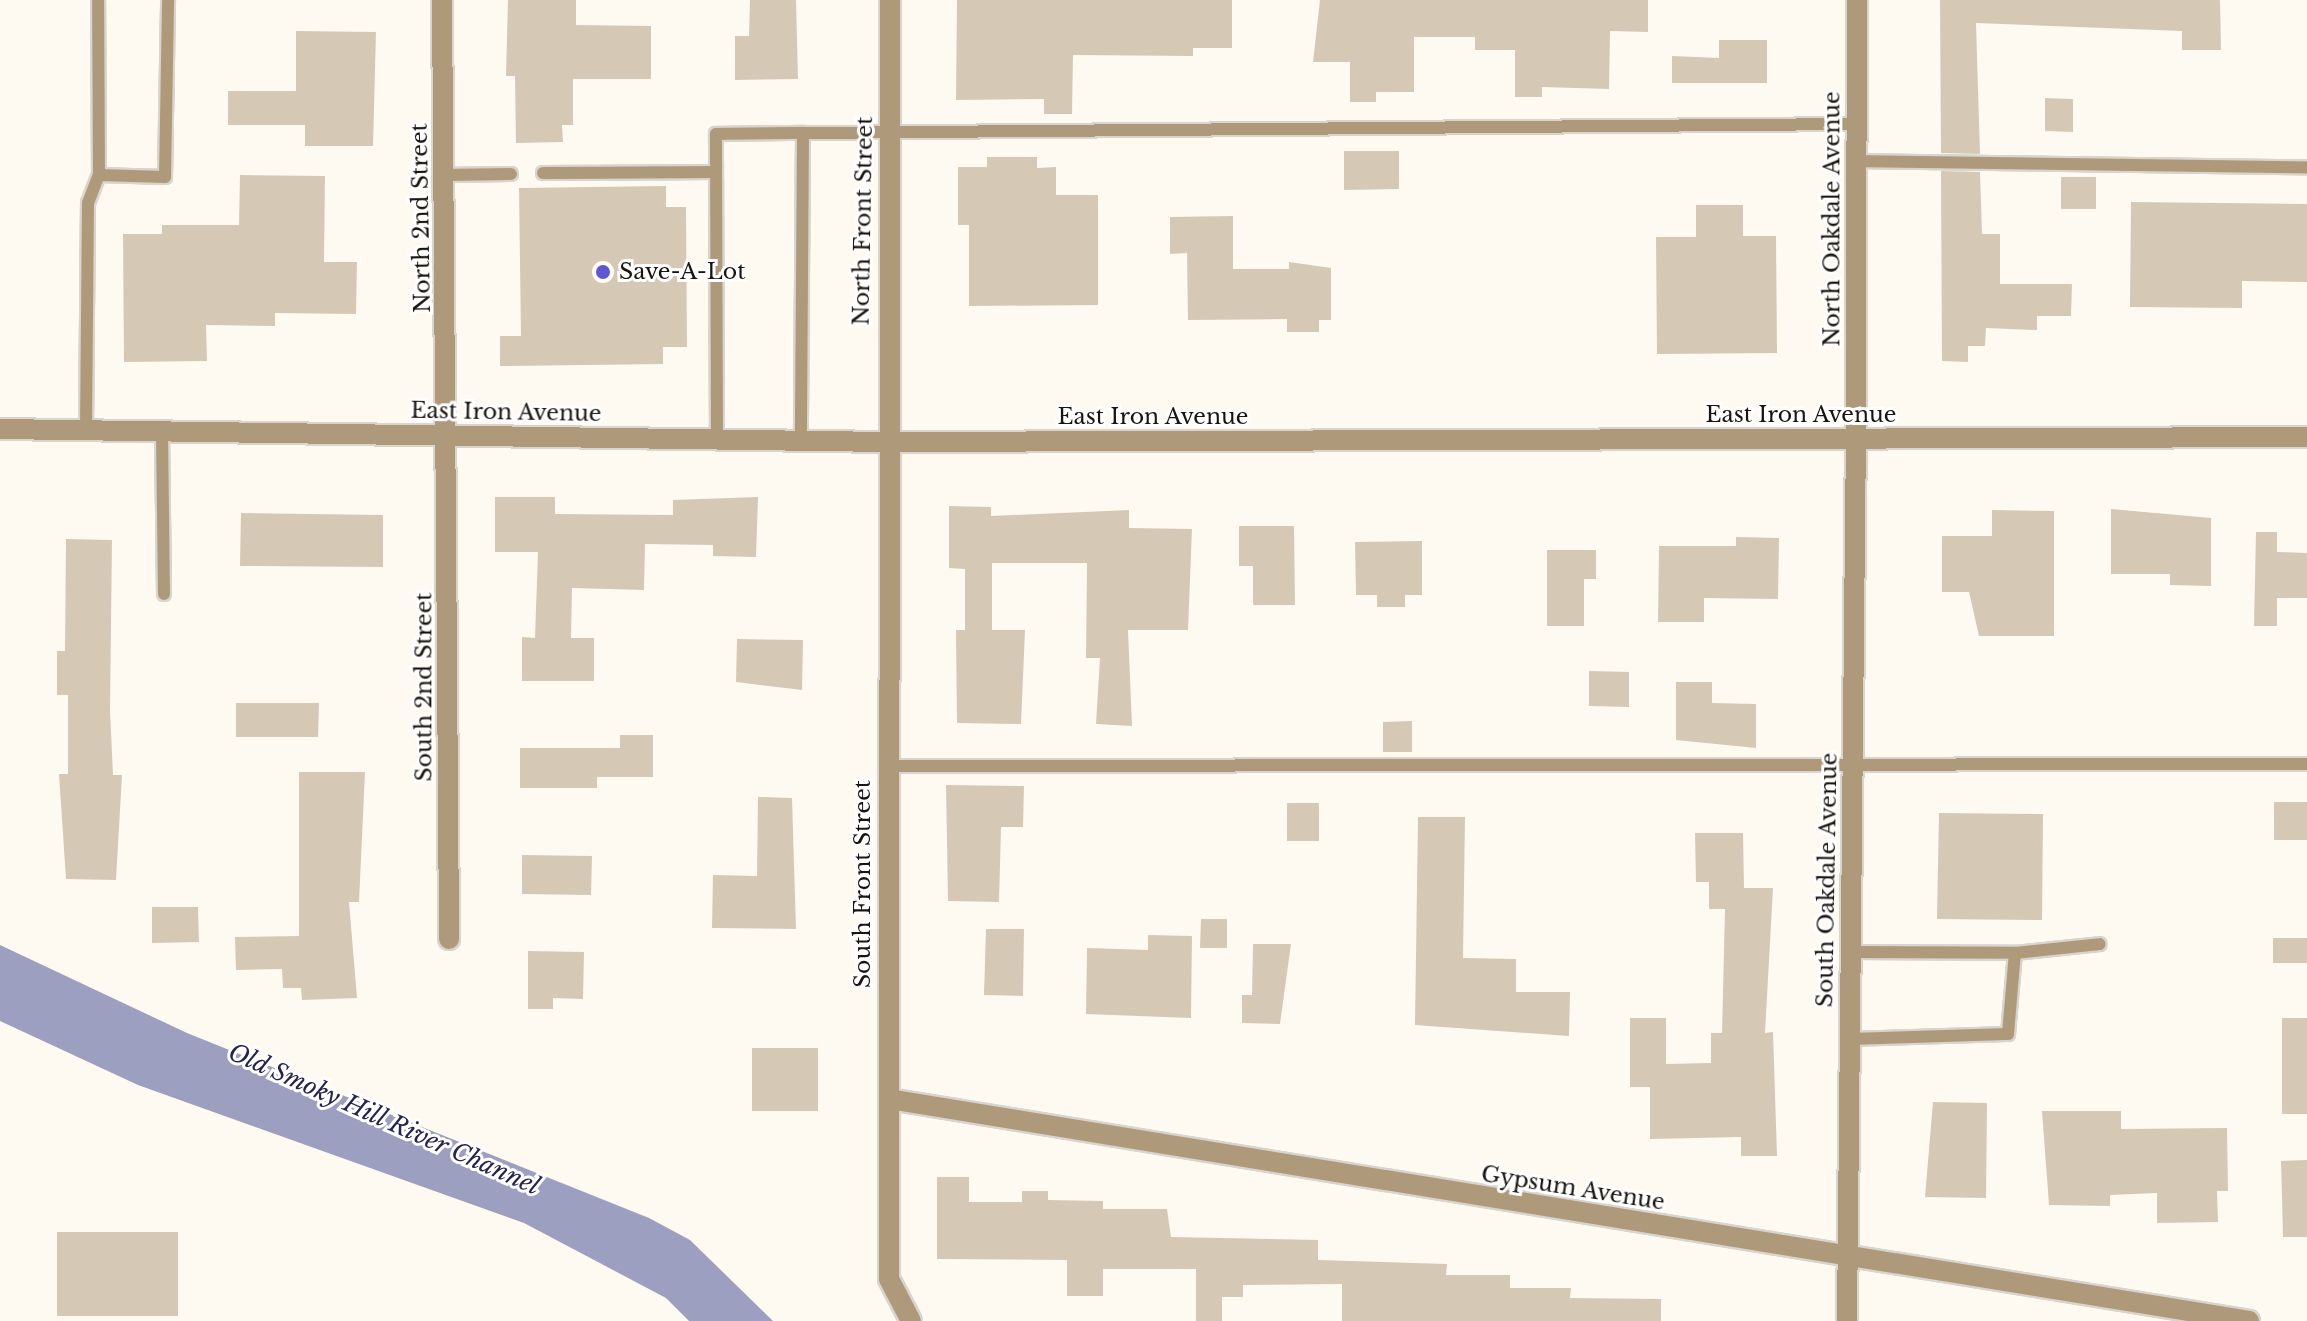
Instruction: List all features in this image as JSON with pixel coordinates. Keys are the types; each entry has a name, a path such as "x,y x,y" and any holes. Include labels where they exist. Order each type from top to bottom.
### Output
{"street":[{"name":"North 2nd Street","path":"442,0 448,435"},
{"name":"North Front Street","path":"884,442 890,0"},
{"name":"North Oakdale Avenue","path":"1856,439 1857,0"},
{"name":"East Iron Avenue","path":"0,429 884,442 2307,437"},
{"name":"South 2nd Street","path":"448,435 449,939"},
{"name":"South Oakdale Avenue","path":"1847,1321 1856,439"},
{"name":"South Front Street","path":"884,442 889,1279 911,1321"},
{"name":"Gypsum Avenue","path":"889,1099 2249,1321"}],"lane":[{"path":"86,430 88,203 99,175 98,0"},
{"path":"99,175 165,177 168,0"},
{"path":"717,439 716,134 1856,124"},
{"path":"801,441 803,133"},
{"path":"1856,161 2307,167"},
{"path":"543,173 716,172"},
{"path":"444,175 511,174"},
{"path":"162,431 164,594"},
{"path":"886,766 2307,764"},
{"path":"1850,952 2015,953 2100,944"},
{"path":"1849,1039 2008,1034 2015,953"}],"water":[{"name":"Old Smoky Hill River Channel","path":"0,945 187,1033 649,1218 690,1240 773,1321 689,1321 666,1298 524,1223 138,1085 0,1021"}],"building":[{"path":"508,0 576,0 576,25 651,26 651,79 573,79 573,125 562,125 563,142 516,143 515,76 506,76"},
{"path":"750,0 796,0 798,79 735,80 735,36 749,36"},
{"path":"957,0 1232,0 1232,48 1193,48 1193,56 1073,55 1072,114 1044,114 1044,99 956,100"},
{"path":"1320,0 1648,0 1648,32 1610,31 1609,89 1542,87 1542,97 1515,97 1515,50 1475,50 1475,37 1414,37 1414,92 1376,92 1376,102 1350,102 1350,62 1313,62"},
{"path":"1940,0 2220,0 2221,50 2182,50 2182,31 1976,23 1980,154 1941,153"},
{"path":"296,31 376,32 373,146 305,146 305,125 228,125 228,91 296,91"},
{"path":"1719,40 1767,40 1767,83 1672,83 1672,56 1719,58"},
{"path":"2045,98 2073,99 2073,132 2045,131"},
{"path":"1344,151 1399,151 1399,189 1344,190"},
{"path":"987,157 1037,157 1037,168 1056,167 1056,195 1098,195 1098,305 969,306 969,225 958,225 958,167 987,167"},
{"path":"1941,171 1980,172 1982,234 2000,234 2000,284 2072,284 2071,316 2037,316 2037,330 1986,328 1985,346 1968,346 1968,362 1942,361"},
{"path":"240,175 325,176 324,262 357,262 356,314 275,313 275,326 206,325 207,361 124,362 123,234 162,234 162,225 239,225"},
{"path":"2061,177 2096,177 2096,209 2061,209"},
{"name":"Save-A-Lot","path":"666,186 666,207 686,207 687,347 663,347 663,364 500,366 500,336 521,336 519,188"},
{"path":"2131,202 2307,204 2307,282 2242,281 2242,308 2130,307"},
{"path":"1696,205 1743,205 1743,236 1776,236 1777,353 1657,354 1656,237 1696,237"},
{"path":"1233,216 1233,269 1289,269 1289,262 1331,268 1331,320 1319,320 1319,332 1287,332 1287,319 1188,320 1187,253 1170,254 1170,217"},
{"path":"495,497 555,497 555,514 673,515 673,500 758,497 756,557 713,556 713,545 645,544 644,590 572,588 571,638 594,638 594,681 522,681 522,637 535,638 538,552 495,552"},
{"path":"949,506 991,507 991,516 1129,510 1129,528 1192,529 1188,630 1128,630 1132,726 1096,724 1100,658 1086,658 1087,563 992,563 992,630 1025,630 1021,724 957,723 956,630 965,630 965,569 949,568"},
{"path":"2111,509 2211,518 2211,586 2170,585 2170,574 2111,574"},
{"path":"1992,510 2054,511 2054,636 1979,636 1969,592 1942,592 1942,536 1992,536"},
{"path":"241,513 383,515 383,567 240,566"},
{"path":"1239,526 1294,526 1295,605 1253,605 1253,566 1239,566"},
{"path":"2256,532 2277,532 2277,552 2307,553 2307,598 2277,598 2277,626 2254,626"},
{"path":"1736,537 1779,538 1778,599 1704,598 1704,622 1658,622 1659,546 1736,546"},
{"path":"66,539 112,540 110,710 113,775 122,775 116,880 66,879 59,774 68,774 68,695 57,695 57,651 65,651"},
{"path":"1422,541 1422,595 1405,595 1405,607 1377,607 1377,595 1356,595 1355,542"},
{"path":"1547,550 1596,550 1596,579 1584,579 1584,626 1547,626"},
{"path":"737,639 803,640 802,690 736,682"},
{"path":"1589,671 1629,672 1629,707 1589,706"},
{"path":"1676,682 1712,682 1712,703 1756,704 1756,748 1676,740"},
{"path":"236,703 319,703 318,737 236,737"},
{"path":"1412,721 1412,752 1383,752 1383,722"},
{"path":"620,735 653,735 653,777 597,777 597,788 520,788 520,748 620,748"},
{"path":"299,772 365,772 359,902 349,902 357,998 302,1000 301,988 283,988 282,969 236,970 235,937 299,936"},
{"path":"946,785 1024,786 1023,827 1001,827 999,902 948,901"},
{"path":"758,797 792,798 796,929 712,928 713,875 757,876"},
{"path":"2274,802 2307,802 2307,840 2274,840"},
{"path":"1287,803 1319,803 1319,841 1287,841"},
{"path":"1939,813 2043,814 2042,920 1937,919"},
{"path":"1418,817 1465,817 1463,958 1516,959 1516,992 1570,992 1569,1036 1415,1025"},
{"path":"1695,833 1743,833 1744,888 1773,888 1765,1033 1773,1032 1777,1156 1741,1156 1741,1137 1650,1139 1650,1087 1630,1087 1630,1018 1666,1018 1666,1064 1711,1063 1711,1033 1722,1033 1725,909 1709,909 1709,882 1696,882"},
{"path":"522,855 592,856 591,895 522,894"},
{"path":"152,907 198,907 199,942 152,943"},
{"path":"1201,919 1227,919 1227,948 1200,948"},
{"path":"986,929 1024,929 1023,996 984,995"},
{"path":"1148,935 1192,936 1191,1018 1086,1014 1087,948 1148,950"},
{"path":"2273,938 2307,938 2307,963 2273,963"},
{"path":"1253,944 1291,944 1280,1024 1242,1023 1242,995 1252,995"},
{"path":"528,951 584,952 583,999 553,998 553,1009 528,1009"},
{"path":"2282,1018 2307,1018 2307,1114 2282,1114"},
{"path":"752,1048 818,1048 818,1111 752,1111"},
{"path":"1933,1102 1987,1103 1986,1198 1925,1197"},
{"path":"2042,1111 2121,1111 2121,1129 2227,1128 2228,1191 2217,1191 2218,1222 2157,1223 2157,1193 2110,1195 2110,1206 2049,1205"},
{"path":"2307,1160 2307,1237 2283,1237 2281,1161"},
{"path":"937,1177 969,1177 969,1202 1022,1202 1022,1191 1048,1191 1048,1200 1103,1201 1103,1209 1167,1209 1171,1237 1318,1240 1318,1260 1447,1264 1446,1275 1510,1275 1510,1288 1571,1288 1570,1298 1661,1299 1661,1321 1342,1321 1342,1284 1243,1285 1243,1297 1222,1297 1222,1321 1196,1321 1196,1269 1103,1269 1103,1296 1067,1296 1067,1260 937,1259"},
{"path":"57,1232 178,1232 178,1316 57,1316"}],"place":[{"name":"Save-A-Lot","path":"603,272"}]}
